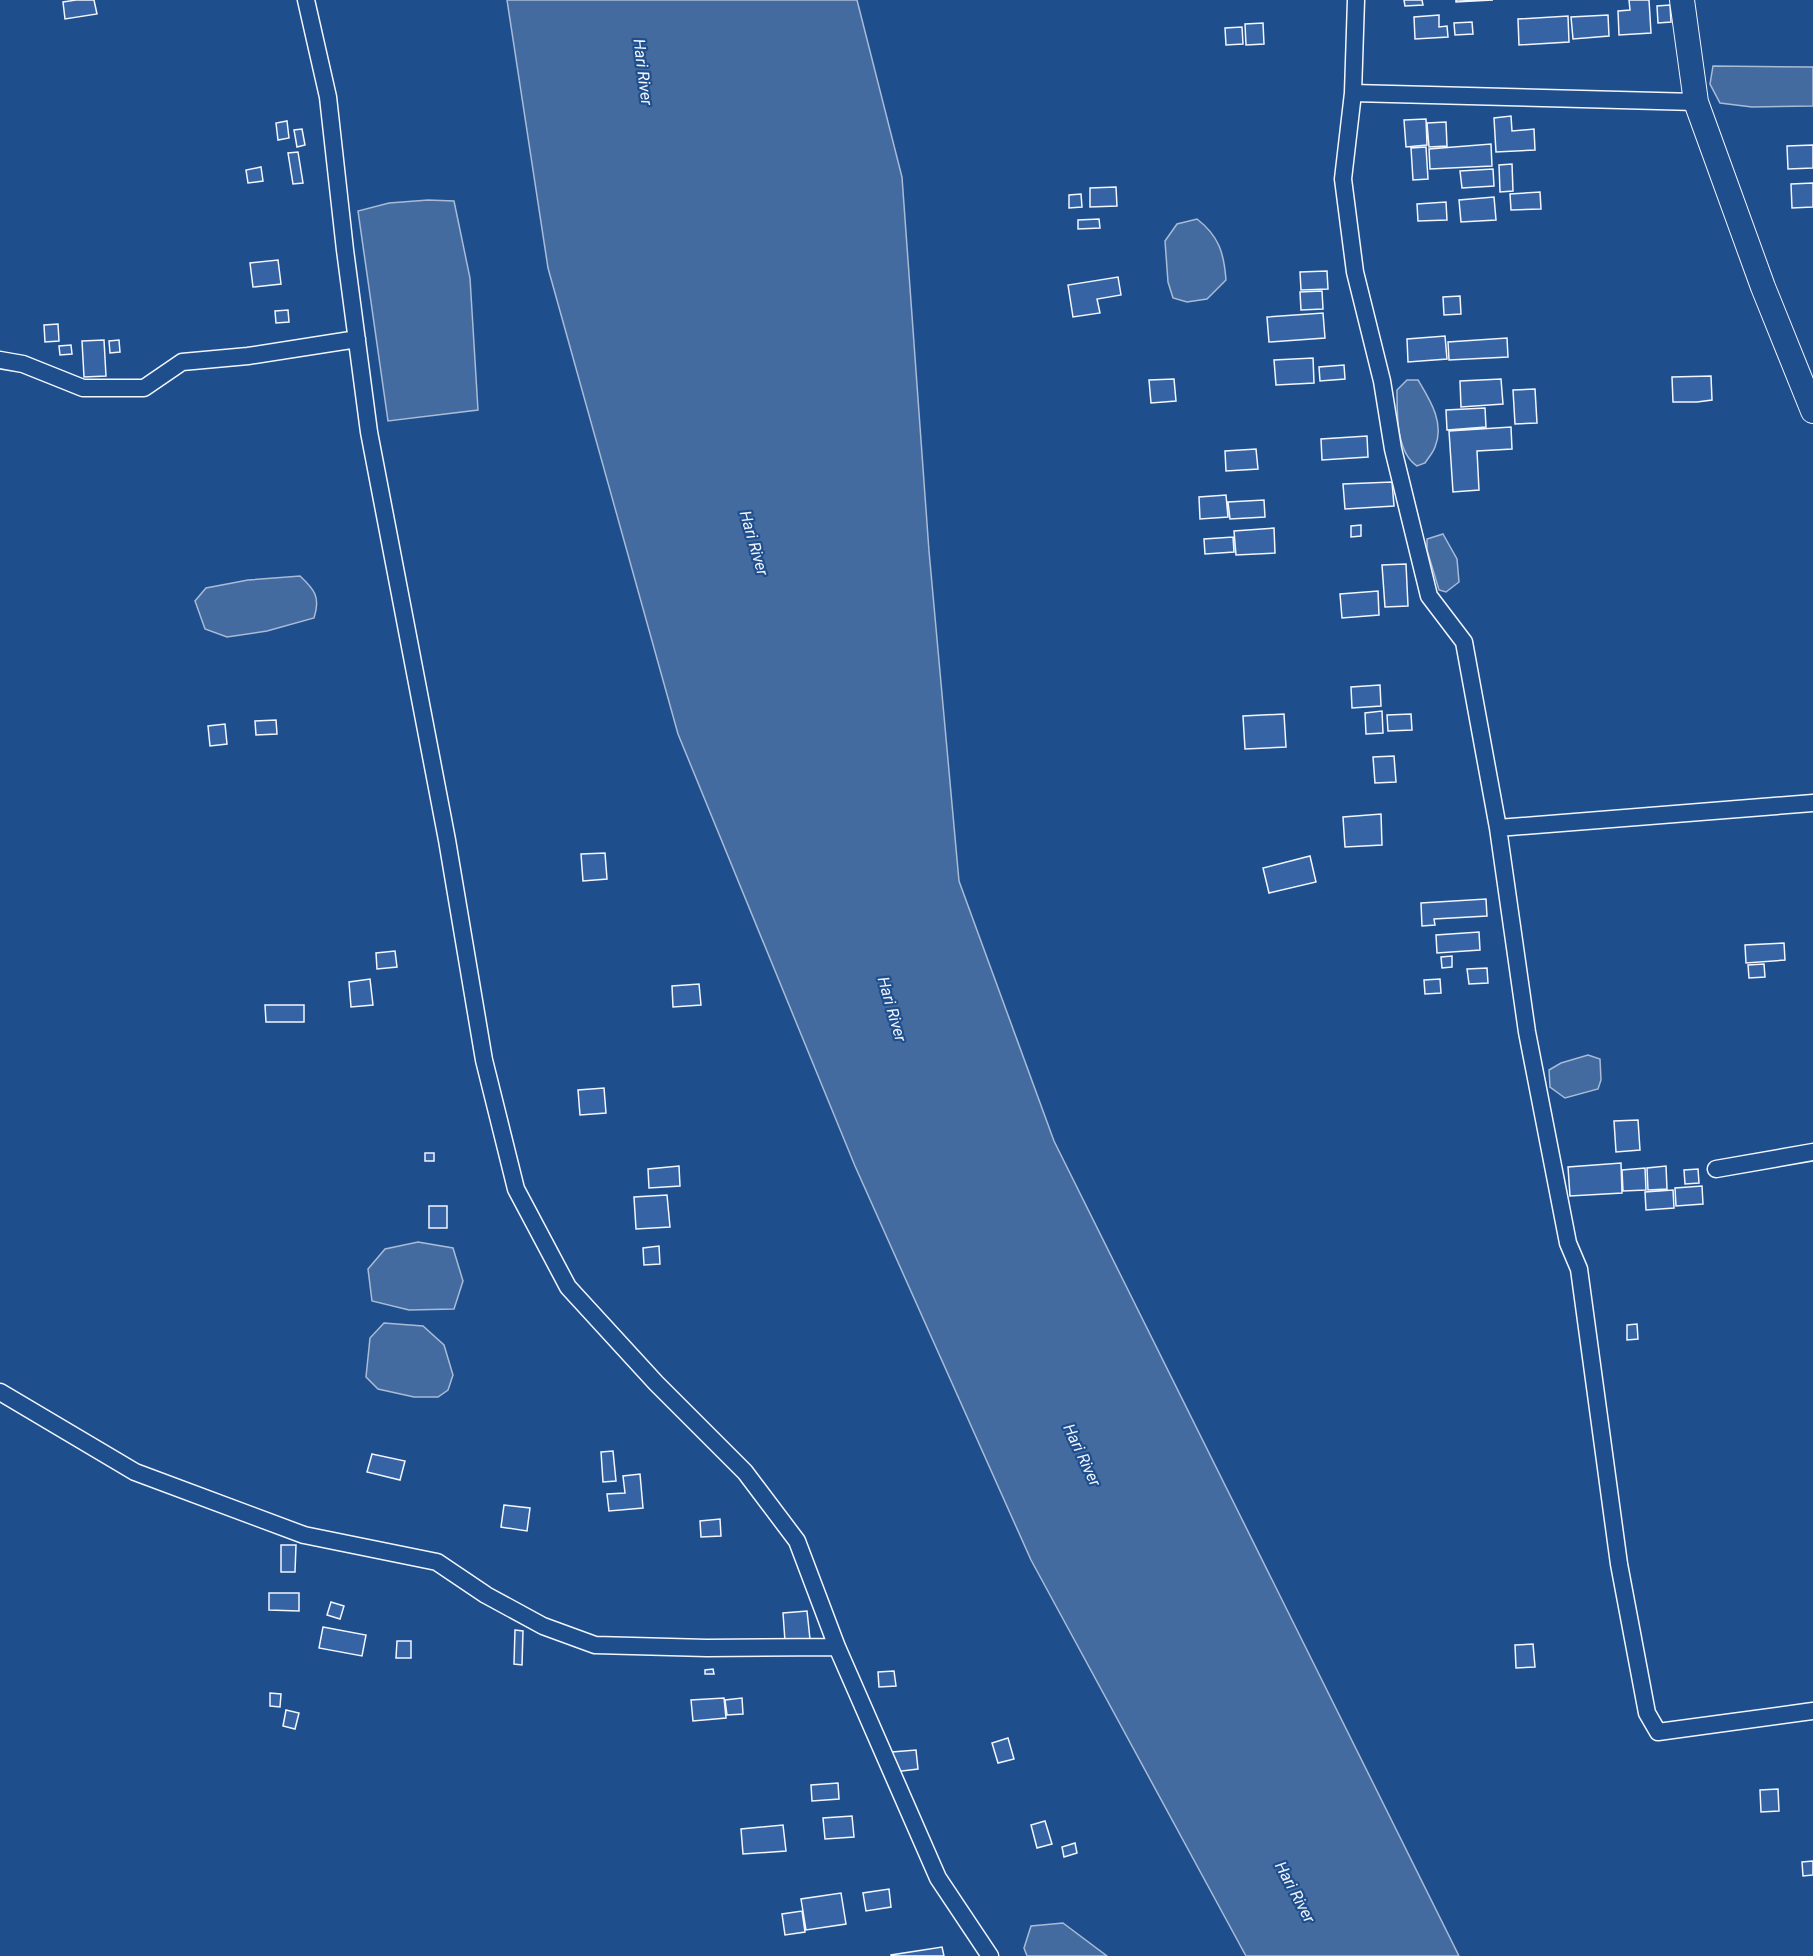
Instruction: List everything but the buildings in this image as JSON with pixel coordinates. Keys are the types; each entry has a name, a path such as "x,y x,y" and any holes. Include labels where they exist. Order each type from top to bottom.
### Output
{"main road":[{"path":"1682,0 1696,102 1763,287 1813,411"}],"street":[{"path":"306,0 328,97 369,432 447,840 484,1060 516,1190 568,1287 656,1383 745,1472 797,1541 837,1647 938,1878 990,1956"},
{"path":"1356,0 1353,93 1343,179 1355,272 1382,381 1393,449 1429,596 1464,642 1498,828 1527,1032 1568,1243 1579,1269 1619,1564 1647,1713 1659,1732 1813,1711"},
{"path":"1353,93 1696,102"},
{"path":"0,360 23,364 83,388 144,388 182,362 248,356 357,339"},
{"path":"1498,828 1813,802"},
{"path":"1716,1169 1813,1152"},
{"path":"0,1392 135,1472 304,1535 437,1562 486,1595 543,1626 595,1645 707,1648 837,1647"}],"water":[{"name":"Hari River","path":"507,0 857,0 902,177 929,551 959,881 1054,1141 1459,1956 1246,1956 1031,1560 855,1166 678,734 548,268"},
{"path":"1713,66 1813,67 1813,106 1752,107 1720,103 1710,84"},
{"path":"454,201 470,278 478,410 388,421 358,211 389,203"},
{"path":"1197,219 1211,232 1219,246 1224,261 1226,280 1207,299 1187,302 1173,298 1168,282 1165,241 1177,224"},
{"path":"1407,380 1418,380 1435,412 1438,429 1438,438 1433,451 1425,463 1417,466 1405,452 1399,431 1397,390"},
{"path":"1443,534 1457,559 1459,582 1446,592 1439,590 1427,550 1427,539"},
{"path":"300,576 315,594 317,604 314,618 267,631 227,637 205,629 195,601 206,588 248,580"},
{"path":"1588,1055 1600,1059 1601,1080 1598,1089 1565,1098 1550,1087 1549,1070 1561,1063"},
{"path":"418,1242 453,1248 463,1281 454,1309 409,1310 372,1301 368,1269 385,1249"},
{"path":"384,1323 423,1326 444,1345 453,1375 448,1390 438,1397 414,1397 378,1389 366,1377 370,1338"},
{"path":"1063,1923 1107,1956 1027,1956 1024,1948 1031,1926"}]}
